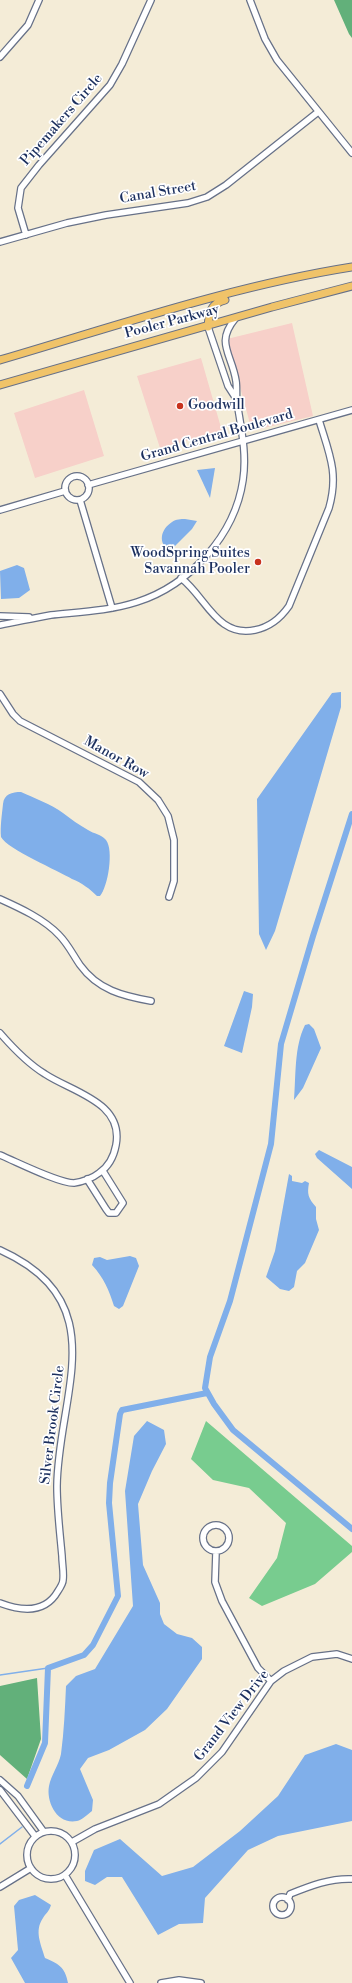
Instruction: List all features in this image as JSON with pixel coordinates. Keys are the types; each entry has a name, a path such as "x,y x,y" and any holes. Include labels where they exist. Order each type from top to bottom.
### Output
{"main road":[{"name":"Pooler Parkway","path":"0,360 211,298 352,267"},
{"path":"208,326 209,314 217,302 286,284 293,279"},
{"name":"Pooler Parkway","path":"0,385 352,286"}],"street":[{"path":"0,56 28,25 39,0"},
{"name":"Pipemakers Circle","path":"26,235 18,208 21,188 39,165 110,85 122,64 151,0"},
{"path":"250,0 270,49 318,112 352,153"},
{"name":"Canal Street","path":"0,242 106,214 188,203 207,197 226,185 318,112"},
{"path":"0,625 34,618 112,608 137,602 159,593 182,578 211,550 226,529 243,481 244,440 237,400 236,381 224,342 225,333 235,319"},
{"path":"208,326 228,386 237,400"},
{"name":"Grand Central Boulevard","path":"88,485 352,410"},
{"path":"182,578 221,623 230,628 242,632 264,628 275,622 283,615 289,606 330,508 334,494 334,470 319,420"},
{"path":"73,476 81,477 88,485 88,492 80,500 69,498 65,491 65,484 73,476"},
{"path":"0,510 65,491"},
{"path":"80,500 112,608"},
{"path":"0,616 34,618"},
{"name":"Manor Row","path":"0,694 11,712 20,721 139,782 158,800 168,816 174,840 174,881 169,897"},
{"path":"0,899 42,921 55,931 83,969 99,985 122,995 151,1001"},
{"path":"0,1033 33,1066 53,1079 94,1100 106,1109 113,1119 116,1140 114,1152 102,1171 87,1179 72,1183 61,1181 0,1155"},
{"path":"87,1179 106,1209 109,1212 116,1213 122,1203 102,1171"},
{"name":"Silver Brook Circle","path":"0,1250 16,1257 33,1268 44,1278 57,1295 69,1321 74,1356 57,1478 57,1512 63,1581 51,1601 37,1609 27,1610 0,1602"},
{"path":"215,1525 226,1529 230,1540 225,1549 216,1552 205,1545 203,1537 207,1529 215,1525"},
{"path":"216,1552 215,1582 222,1601 258,1668 271,1681"},
{"name":"Grand View Drive","path":"72,1842 95,1829 159,1804 196,1778 222,1752 271,1681 284,1671 312,1656 337,1654 352,1659"},
{"path":"0,1780 18,1796 44,1832"},
{"path":"0,1790 35,1836"},
{"path":"44,1832 60,1832 72,1842 76,1856 74,1864 64,1875 50,1879 36,1874 30,1868 28,1862 28,1848 35,1836 44,1832"},
{"path":"0,1887 30,1868"},
{"path":"64,1875 130,1983"},
{"path":"288,1900 290,1894 308,1887 339,1878 352,1879"},
{"path":"160,1983 179,1980 201,1983"}],"shaded area":[{"path":"292,323 313,416 252,431 227,339"},
{"path":"201,358 222,431 160,448 137,376"},
{"path":"84,390 104,456 35,478 14,413"}],"green space":[{"path":"334,0 352,0 352,38 349,34"},
{"path":"206,1421 352,1546 352,1552 315,1584 262,1606 249,1598 277,1558 286,1523 249,1488 213,1480 191,1459"},
{"path":"37,1678 41,1739 27,1779 0,1755 0,1686"}],"water":[{"path":"215,468 210,498 197,470"},
{"path":"178,519 197,521 192,529 170,551 163,544 163,532 168,525 174,521"},
{"path":"17,565 24,568 30,590 19,598 1,599 0,571"},
{"path":"341,692 341,707 275,931 266,950 259,934 257,799 332,693"},
{"path":"21,792 53,807 81,826 102,836 106,840 110,852 110,860 108,877 100,896 97,896 79,882 13,848 1,837 3,804 5,798 9,794"},
{"path":"244,991 253,994 252,1007 242,1053 224,1046"},
{"path":"309,1024 314,1029 321,1048 303,1088 294,1100 297,1052 301,1034 305,1025"},
{"path":"319,1150 352,1167 352,1189 317,1158 315,1154"},
{"path":"289,1174 292,1176 292,1181 302,1183 305,1181 309,1183 309,1196 316,1207 316,1219 319,1230 305,1263 297,1271 294,1287 289,1291 280,1289 266,1277 275,1251"},
{"path":"130,1256 136,1258 139,1266 123,1306 119,1309 114,1306 106,1284 92,1265 94,1258 100,1257 107,1260"},
{"path":"147,1421 164,1430 166,1444 152,1471 138,1504 143,1565 160,1603 160,1614 164,1624 177,1634 192,1638 202,1647 202,1659 167,1709 145,1730 109,1750 88,1758 80,1769 93,1800 92,1811 77,1821 70,1821 59,1816 54,1811 49,1799 50,1782 61,1754 66,1686 76,1676 95,1669 133,1606 125,1491 134,1436"},
{"path":"336,1744 352,1750 352,1821 278,1836 248,1850 205,1898 203,1923 179,1924 158,1935 122,1877 107,1877 95,1885 85,1881 85,1871 94,1850 120,1839 162,1876 193,1867 240,1831 278,1796 305,1755"},
{"path":"35,1895 51,1905 40,1923 39,1928 40,1943 45,1958 54,1962 63,1969 68,1983 25,1983 11,1958 18,1950 14,1906 19,1900"}],"waterway":[{"path":"352,814 313,936 281,1044 271,1144 230,1301 210,1357 205,1388 214,1404 233,1430 352,1529"},
{"path":"27,1786 45,1743 48,1668 84,1655 93,1645 118,1596 109,1503 110,1483 120,1414 122,1410 207,1393"},
{"path":"0,1675 48,1668"},
{"path":"0,1844 22,1827"}],"place":[{"name":"Goodwill","path":"180,406"},
{"name":"WoodSpring Suites Savannah Pooler","path":"258,562"}]}
